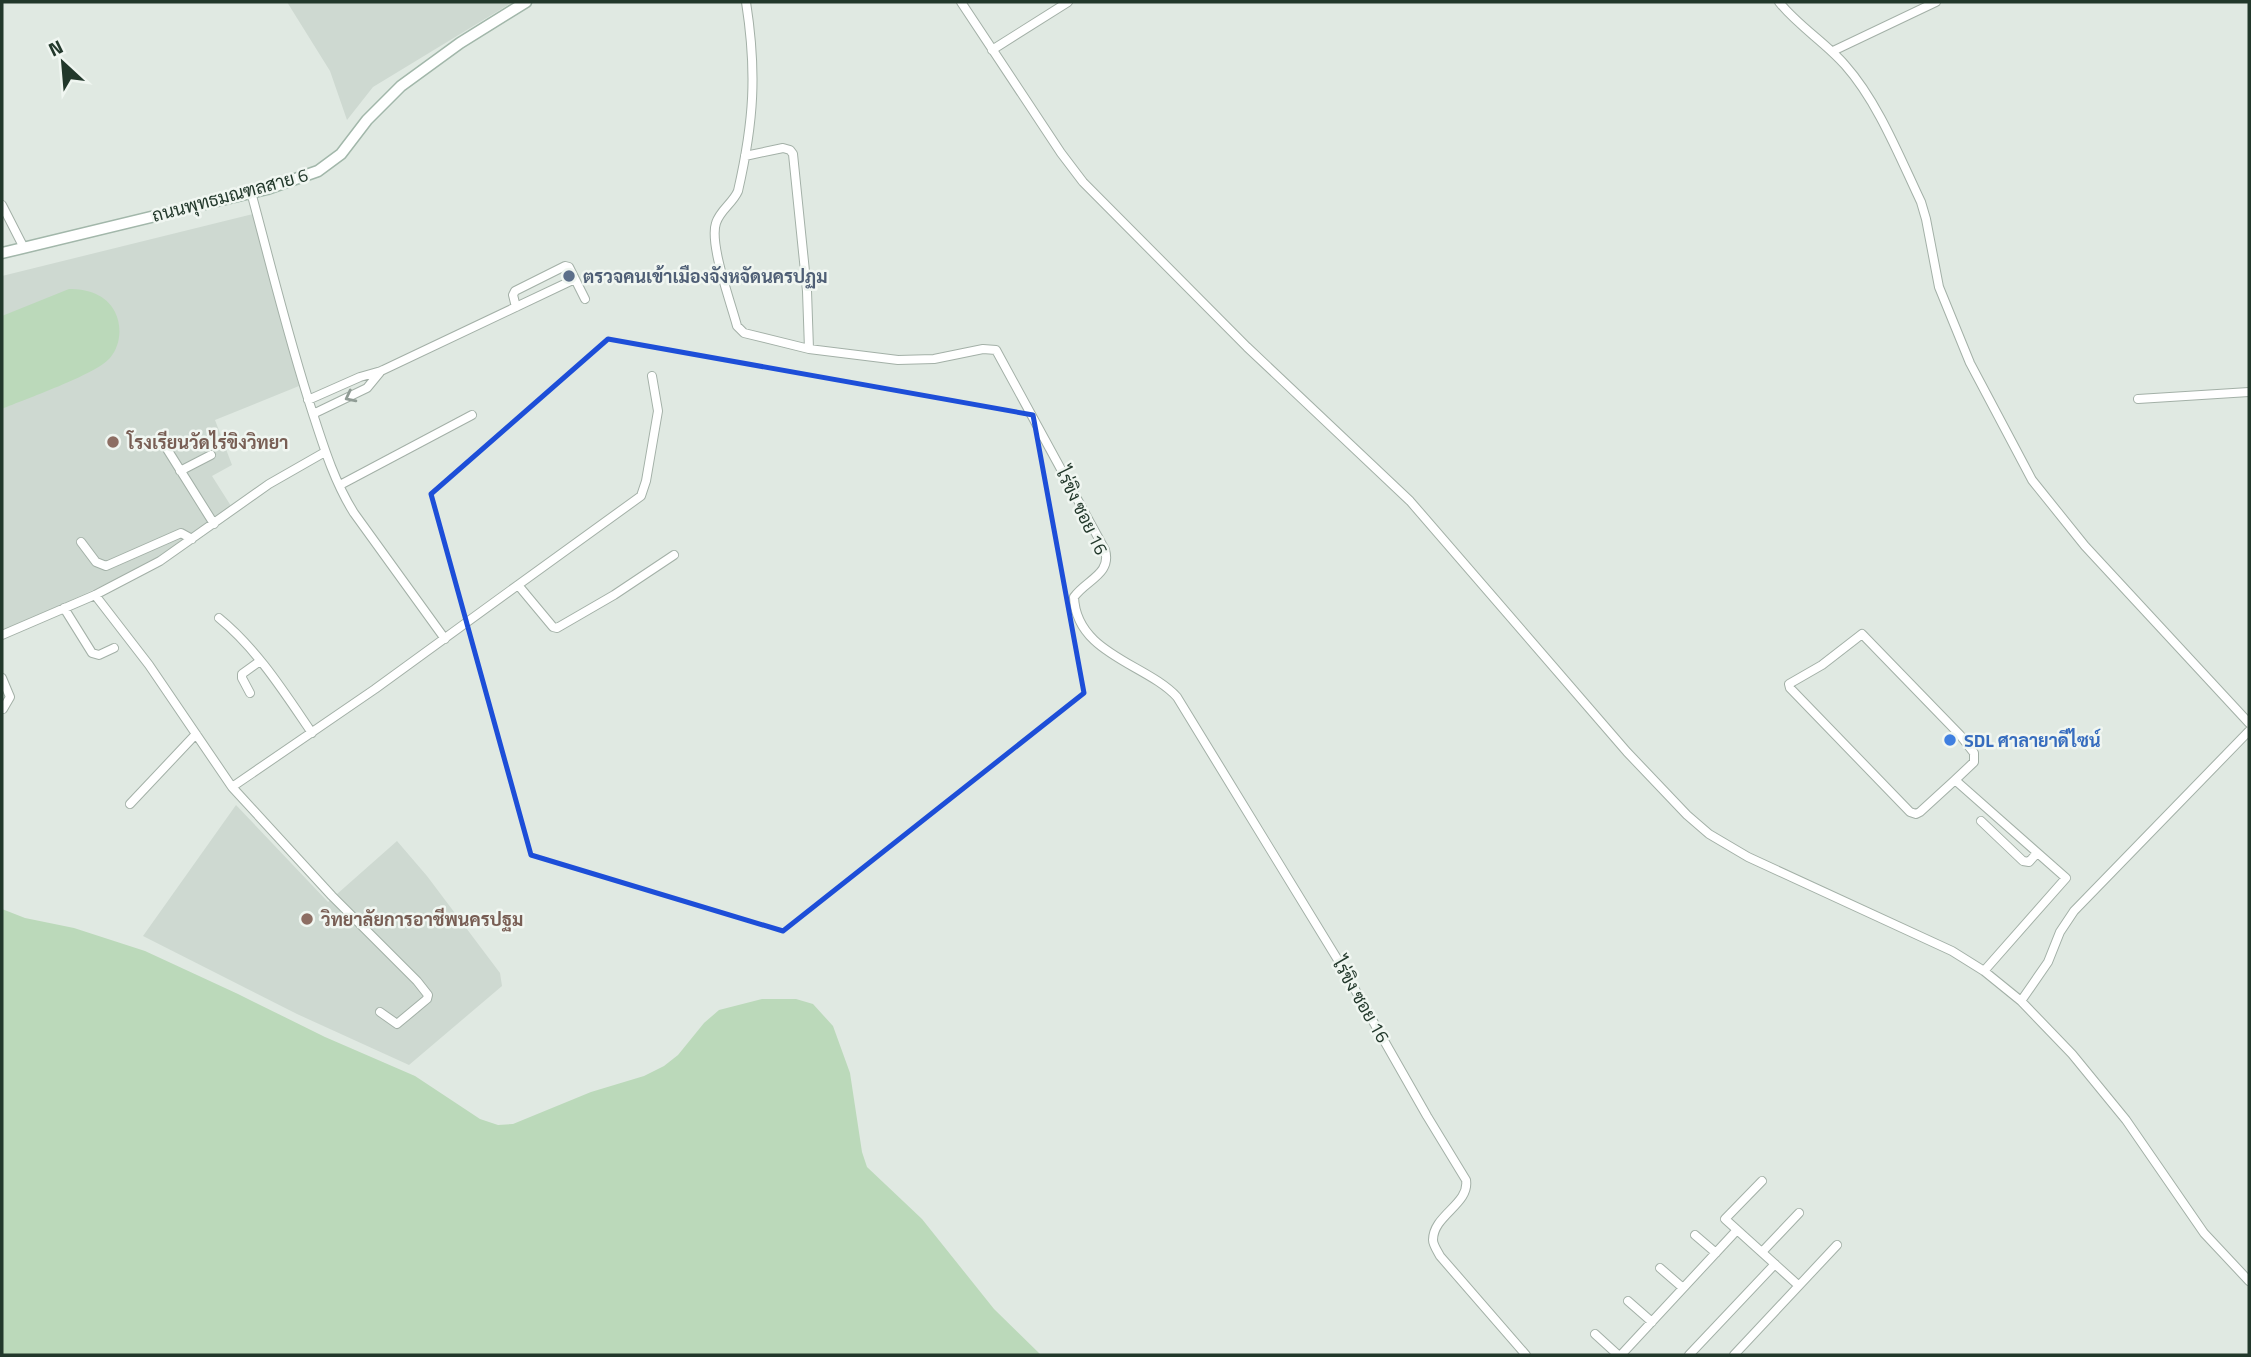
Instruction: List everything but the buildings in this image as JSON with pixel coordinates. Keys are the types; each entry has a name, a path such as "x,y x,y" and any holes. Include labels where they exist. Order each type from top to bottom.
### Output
{"main road":[{"name":"ถนนพุทธมณฑลสาย 6","path":"2,253 303,178 331,162 349,146 367,120 401,86 460,43 524,2"}],"street":[{"name":"ไร่ขิง ซอย 16","path":"746,2 754,92 746,156 738,191 719,217 714,235 737,326 744,333 809,349 915,361 983,349 996,350 1105,550 1107,560 1104,569 1074,597 1082,622 1104,648 1174,694 1342,965 1466,1180 1465,1192 1438,1226 1433,1241 1440,1256 1526,1355"},
{"path":"961,2 1060,153 1083,181 1247,347 1410,501 1627,752 1687,815 1709,834 1748,857 1952,951 1984,971 2021,1001 2071,1054 2118,1111 2204,1233 2249,1281"},
{"path":"992,50 1068,2"},
{"path":"1779,2 1833,51 1865,92 1909,177 1926,219 1934,267 1944,300 1970,363 2032,480 2085,546 2249,723"},
{"path":"1833,51 1936,2"},
{"path":"746,156 783,148 790,149 794,156 807,291 809,349"},
{"path":"251,192 308,400 325,452 345,499 445,639"},
{"path":"2,205 24,248"},
{"path":"516,307 513,295 515,291 565,265 584,299"},
{"path":"308,400 360,377 381,371 575,279"},
{"path":"313,414 367,388 381,371"},
{"path":"232,786 445,639 640,496 646,481 658,411 652,376"},
{"path":"2137,399 2249,392"},
{"path":"340,485 472,415"},
{"path":"167,449 214,524"},
{"path":"2,635 95,595 160,561 269,484 325,452"},
{"path":"180,471 211,455"},
{"path":"81,542 96,562 106,566 181,533 192,539"},
{"path":"518,585 556,628 614,595 674,555"},
{"path":"95,595 149,665 232,786 332,896 428,995 427,999 397,1024 380,1012"},
{"path":"64,608 92,653 99,656 114,648"},
{"path":"219,618 235,631 260,660 312,733"},
{"path":"1862,634 1972,750 1976,759 1955,780 1920,812 1910,812 1789,684 1822,665 1862,634"},
{"path":"250,693 242,674 260,660"},
{"path":"2,678 10,697 2,709"},
{"path":"2021,1001 2048,962 2060,932 2074,911 2249,731"},
{"path":"130,804 197,734"},
{"path":"1955,780 2066,878 1984,971"},
{"path":"1981,821 2026,863 2037,853"},
{"path":"2002,841 2012,830"},
{"path":"1762,1181 1725,1219 1798,1285"},
{"path":"1762,1252 1799,1213"},
{"path":"1595,1334 1619,1355 1737,1230"},
{"path":"1695,1235 1716,1253"},
{"path":"1734,1355 1837,1245"},
{"path":"1689,1355 1774,1264"},
{"path":"1660,1268 1683,1288"},
{"path":"1628,1301 1652,1322"}],"highlighted area":[{"path":"608,339 1033,415 1084,693 783,931 531,855 431,494"}],"shaded area":[{"path":"287,2 513,2 373,87 347,120 330,71"},
{"name":"โรงเรียนวัดไร่ขิงวิทยา","path":"253,214 299,386 215,420 232,465 212,476 231,506 145,566 2,632 2,276"},
{"name":"วิทยาลัยการอาชีพนครปฐม","path":"236,805 328,902 397,841 427,876 500,973 502,986 409,1065 297,1014 143,936"}],"green space":[{"path":"69,289 95,294 111,306 119,329 114,353 90,372 2,409 2,316"},
{"path":"2,909 25,918 74,928 145,951 325,1037 415,1076 480,1119 498,1125 513,1124 591,1092 644,1076 664,1066 678,1055 704,1023 719,1010 762,999 796,999 813,1004 833,1026 850,1073 862,1152 867,1167 922,1219 994,1309 1041,1355 2,1355"}],"place":[{"name":"ตรวจคนเข้าเมืองจังหจัดนครปฏม","path":"569,276"},
{"name":"โรงเรียนวัดไร่ขิงวิทยา","path":"113,442"},
{"name":"SDL ศาลายาดีไซน์","path":"1950,740"},
{"name":"วิทยาลัยการอาชีพนครปฐม","path":"307,919"}]}
